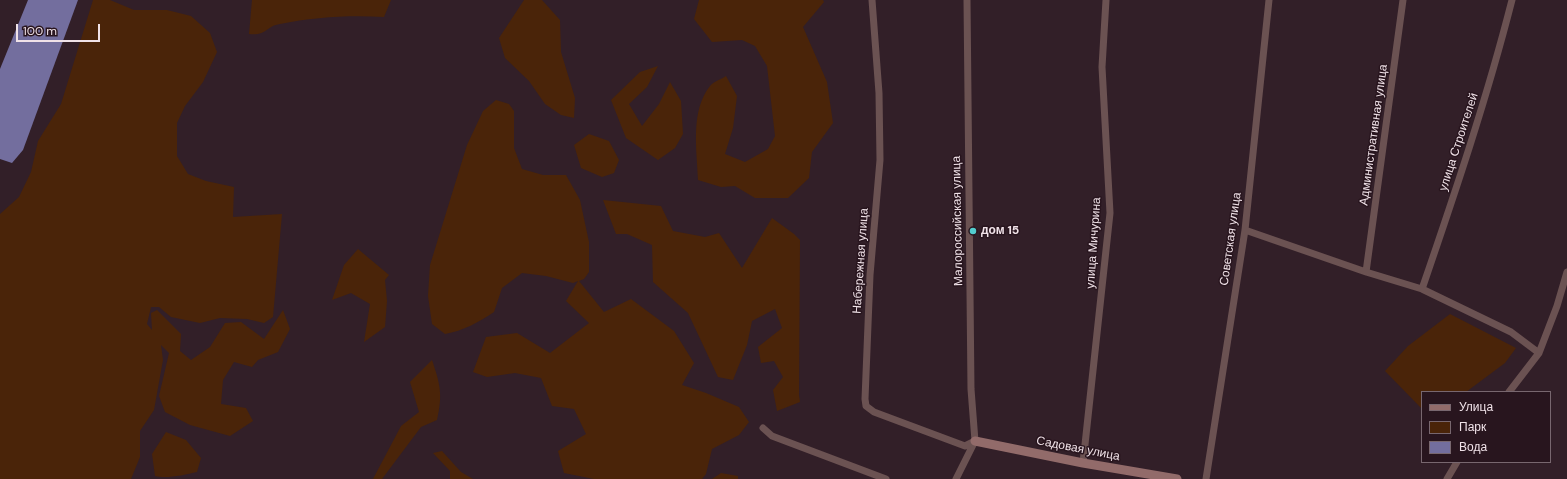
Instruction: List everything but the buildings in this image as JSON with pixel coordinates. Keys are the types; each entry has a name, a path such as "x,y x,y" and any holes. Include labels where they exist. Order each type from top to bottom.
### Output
{"street":[{"name":"Набережная улица","path":"872,0 879,93 880,160 870,275 865,399 866,406 874,412 965,446 975,441"},
{"name":"Малороссийская улица","path":"967,0 971,389 975,441"},
{"name":"улица Мичурина","path":"1083,463 1110,213 1102,67 1106,0"},
{"name":"Советская улица","path":"1206,479 1245,230 1269,0"},
{"name":"Административная улица","path":"1366,272 1403,0"},
{"name":"улица Строителей","path":"1422,289 1471,146 1500,50 1512,0"},
{"path":"1245,230 1366,272 1422,289 1511,332 1539,353"},
{"path":"1510,391 1539,353 1557,306 1567,272"},
{"path":"763,428 772,436 886,479"},
{"name":"Садовая улица","path":"975,441 1083,463 1177,479"},
{"path":"956,479 975,441"},
{"path":"1447,479 1456,463"}],"green space":[{"path":"93,0 110,0 134,10 167,10 191,16 210,33 217,52 203,82 185,106 177,123 177,156 188,174 206,181 234,187 233,217 282,214 273,317 264,323 247,319 220,318 200,323 171,317 159,307 151,307 147,324 152,330 151,313 157,310 181,334 180,351 191,360 210,347 225,323 241,322 264,339 283,310 290,329 278,352 258,360 252,367 234,362 223,380 221,404 246,408 253,421 230,436 190,425 165,412 159,396 169,353 161,345 163,360 154,410 140,431 140,457 131,479 0,479 0,214 19,197 31,172 38,141 61,104"},
{"path":"252,0 391,0 384,17 345,16 319,18 275,25 259,34 249,34"},
{"path":"524,0 542,0 560,20 561,52 575,98 574,118 561,115 545,104 529,81 505,58 499,38"},
{"path":"699,0 823,0 824,2 803,27 827,82 833,123 812,152 809,178 788,198 755,198 735,186 721,187 698,180 696,144 697,119 704,96 710,86 716,81 726,76 737,96 733,128 725,154 745,162 768,149 775,136 767,66 755,46 742,40 712,42 694,19"},
{"path":"658,66 647,87 629,104 642,126 659,104 670,82 681,101 683,134 675,148 658,160 626,138 611,100 640,72"},
{"path":"496,100 509,104 514,111 514,148 522,169 543,175 566,175 580,200 589,242 589,272 584,279 579,281 604,312 631,299 674,331 694,363 682,385 739,407 749,422 739,435 712,449 706,474 702,479 594,479 564,473 558,451 586,434 574,409 552,406 541,378 515,373 487,377 473,372 486,337 517,333 550,353 589,323 566,301 578,281 573,283 546,276 522,273 502,288 494,312 471,326 445,334 432,324 428,296 430,265 467,145 483,111"},
{"path":"589,134 609,141 619,160 614,173 602,177 581,168 574,145"},
{"path":"603,200 661,206 673,231 705,237 719,233 742,268 772,218 800,240 800,402 777,411 773,390 783,377 774,361 761,363 758,347 782,328 775,309 752,321 747,345 733,380 718,377 688,313 653,282 652,245 627,234 616,234"},
{"path":"358,249 389,275 385,280 387,301 385,327 364,342 370,304 351,293 332,300 344,265"},
{"path":"1450,314 1516,348 1505,363 1467,391 1421,391 1421,408 1385,371 1408,346"},
{"path":"432,360 440,389 440,403 437,420 421,427 382,479 373,479 401,426 419,412 410,382"},
{"path":"166,432 186,440 201,458 197,472 170,477 155,476 152,454"},
{"path":"442,451 461,472 473,479 450,479 450,471 433,453"},
{"path":"721,473 738,476 738,479 712,479"}],"water":[{"path":"28,0 78,0 23,150 12,163 0,159 0,69"}],"place":[{"name":"дом 15","path":"973,231"}]}
